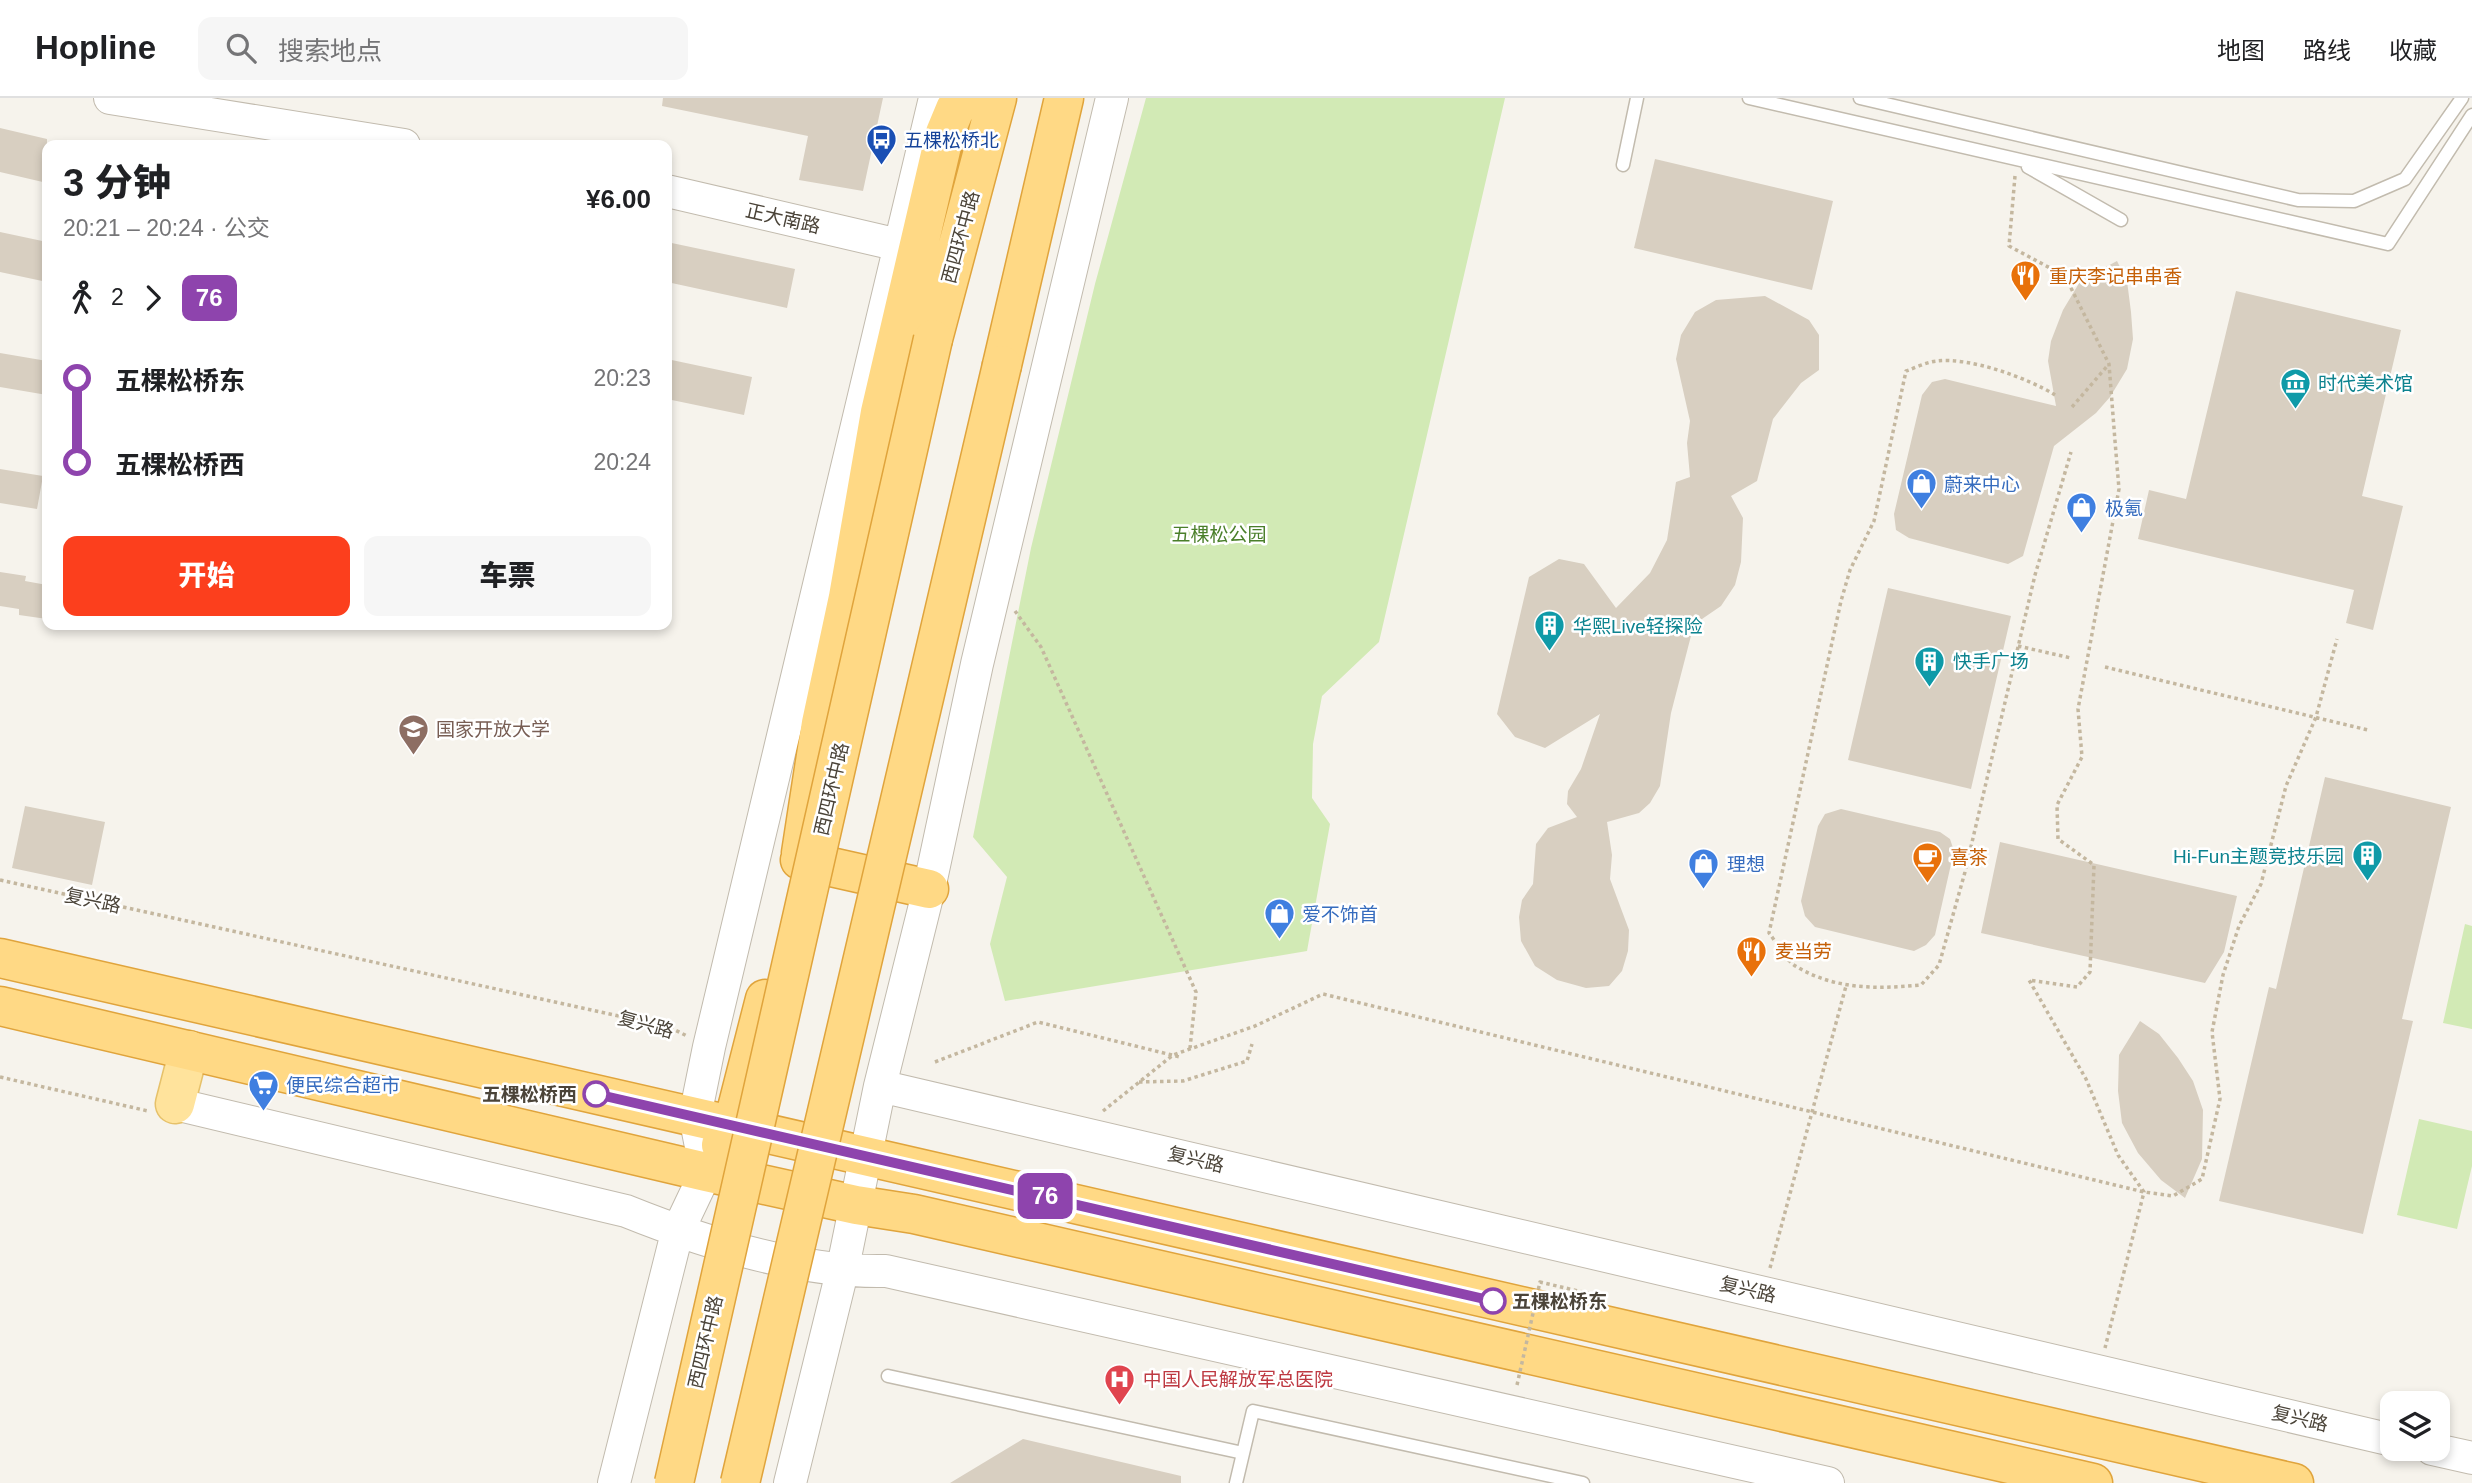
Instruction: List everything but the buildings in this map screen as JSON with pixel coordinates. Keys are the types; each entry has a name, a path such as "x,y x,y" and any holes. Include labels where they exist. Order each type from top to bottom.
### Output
{"highway":[{"path":"706,1172 733,1124 800,860 821,723 898,330 945,133 955,109 966,98"},
{"name":"西四环中路","path":"674,1483 933,340 997,98"},
{"path":"740,1483 1064,98"},
{"path":"800,860 929,889"},
{"path":"0,958 868,1154 2294,1483"},
{"path":"0,1006 706,1172 856,1205 928,1217 2093,1483"}],"main road":[{"path":"176,1104 189,1051"}],"street":[{"path":"110,98 373,140"},
{"path":"614,1483 677,1233 706,1172 695,1116 709,1047 935,98"},
{"path":"790,1483 842,1272 880,1086 929,889 996,584 1112,98"},
{"name":"正大南路","path":"672,192 899,245"},
{"name":"复兴路","path":"880,1086 2380,1437"},
{"path":"176,1104 626,1212 677,1233 842,1272 886,1271 1828,1483"},
{"path":"2450,1453 2472,1458"}],"lane":[{"path":"1623,165 1637,98"},
{"path":"1749,98 2388,244 2472,115"},
{"path":"1860,98 2298,200 2354,201 2405,179 2462,98"},
{"path":"2016,160 2120,220"},
{"path":"888,1376 1243,1453"},
{"path":"1237,1483 1253,1411 1583,1483"}],"path":[{"path":"2016,160 2009,246 2065,276 2109,364 2119,489 2078,709 2082,757 2057,805 2059,839 2094,865 2090,972 2077,986 2029,980 2086,1079 2118,1155 2144,1192 2099,1372"},
{"path":"2055,395 2038,384 1988,367 1937,361 1906,371 1874,521 1850,570 1841,601 1769,933 1795,966 1846,986 1877,989 1921,985 1939,964 1965,872 2035,575 2071,452"},
{"path":"2073,407 2109,364"},
{"path":"996,584 1041,647 1196,992 1190,1049"},
{"path":"1079,1132 1173,1055 1255,1026 1323,994 2144,1192 2174,1196 2202,1179 2220,1099 2212,1032 2223,975 2239,926 2261,884 2286,786 2316,718 2337,639"},
{"path":"2018,646 2071,658"},
{"path":"2105,667 2368,730"},
{"name":"复兴路","path":"0,880 669,1027 709,1047"},
{"path":"1763,1293 1846,986"},
{"path":"935,1062 1038,1022 1180,1056"},
{"path":"1137,1082 1183,1082 1247,1061 1252,1044"},
{"path":"0,1077 160,1114 176,1104"},
{"path":"1517,1385 1540,1282 1591,1294"}],"green space":[{"name":"五棵松公园","path":"1146,98 1505,98 1379,642 1322,696 1313,744 1312,798 1330,824 1307,951 1005,1001 990,944 1007,877 973,837 1031,548 1095,284"},
{"path":"2465,924 2472,926 2472,1029 2443,1023"},
{"path":"2419,1119 2472,1131 2472,1166 2457,1229 2397,1215"}],"bus line":[{"name":"76","path":"596,1094 868,1154 1493,1301"}],"place":[{"name":"五棵松桥北","path":"881,167"},
{"name":"重庆李记串串香","path":"2026,303"},
{"name":"时代美术馆","path":"2295,410"},
{"name":"蔚来中心","path":"1921,511"},
{"name":"极氪","path":"2082,535"},
{"name":"华熙Live轻探险","path":"1550,653"},
{"name":"快手广场","path":"1930,688"},
{"name":"国家开放大学","path":"413,756"},
{"name":"Hi-Fun主题竞技乐园","path":"2367,883"},
{"name":"喜茶","path":"1927,884"},
{"name":"理想","path":"1704,891"},
{"name":"爱不饰首","path":"1279,941"},
{"name":"麦当劳","path":"1752,978"},
{"name":"五棵松桥西","path":"596,1094"},
{"name":"便民综合超市","path":"263,1112"},
{"name":"五棵松桥东","path":"1493,1301"},
{"name":"中国人民解放军总医院","path":"1120,1406"}]}
